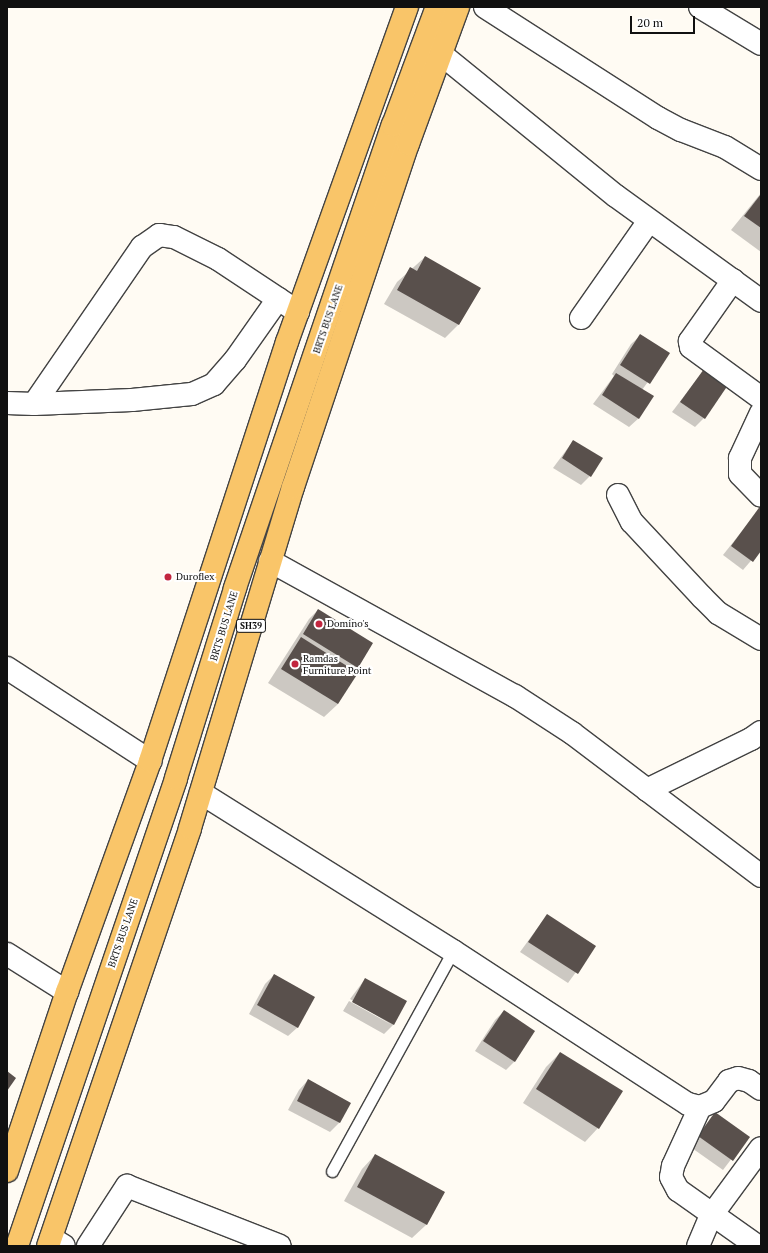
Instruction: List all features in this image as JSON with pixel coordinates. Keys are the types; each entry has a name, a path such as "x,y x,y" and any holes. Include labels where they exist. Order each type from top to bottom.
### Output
{"main road":[{"path":"7,1171 67,992 150,761 298,312 407,7"},
{"name":"BRTS BUS LANE","path":"16,1246 176,778 235,588 393,125 437,7"},
{"name":"SH39","path":"55,1243 201,793 270,561 396,181 458,7"}],"street":[{"path":"485,7 658,118 682,130 725,147 761,168"},
{"path":"700,7 761,44"},
{"path":"441,54 649,221 685,243 761,301"},
{"path":"581,318 649,221"},
{"path":"34,404 142,247 159,235 174,237 218,259 298,312"},
{"path":"733,280 690,340 691,347 696,354 761,398"},
{"path":"7,403 34,404 184,395 208,387 214,384 235,360 278,299"},
{"path":"761,414 740,458 740,474 761,496"},
{"path":"618,495 632,522 702,598 718,612 761,639"},
{"path":"270,561 515,696 572,733 761,876"},
{"path":"7,668 150,761"},
{"path":"647,790 751,739 761,732"},
{"path":"201,793 453,951 688,1104 700,1107 714,1101 729,1081 738,1078 749,1081 761,1089"},
{"path":"7,954 67,992"},
{"path":"700,1107 673,1166 670,1178 678,1190 711,1216 758,1246"},
{"path":"698,1246 711,1216 761,1148"},
{"path":"88,1246 127,1186 280,1246"}],"lane":[{"path":"332,1171 453,951"}],"building":[{"path":"761,194 761,228 744,216"},
{"path":"425,256 481,288 459,325 397,290 410,267 417,271"},
{"path":"640,334 670,353 650,384 620,365"},
{"path":"704,369 728,385 705,419 680,402"},
{"path":"616,373 654,396 639,419 602,395"},
{"path":"573,440 603,458 591,477 562,458"},
{"path":"761,505 761,551 753,562 731,546"},
{"path":"318,609 373,643 358,668 303,634"},
{"path":"301,637 358,673 338,704 281,669"},
{"path":"547,914 596,946 578,974 528,942"},
{"path":"274,974 315,997 298,1028 257,1005"},
{"path":"365,978 407,1001 394,1025 352,1002"},
{"path":"504,1010 535,1031 515,1062 483,1041"},
{"path":"560,1052 623,1091 599,1129 536,1089"},
{"path":"7,1071 16,1078 7,1091"},
{"path":"308,1079 351,1103 340,1123 297,1101"},
{"path":"715,1112 750,1137 733,1161 698,1136"},
{"path":"375,1154 445,1192 427,1225 357,1187"}],"place":[{"name":"Duroflex","path":"168,577"},
{"name":"Domino's","path":"319,624"},
{"name":"Ramdas Furniture Point","path":"295,664"}]}
